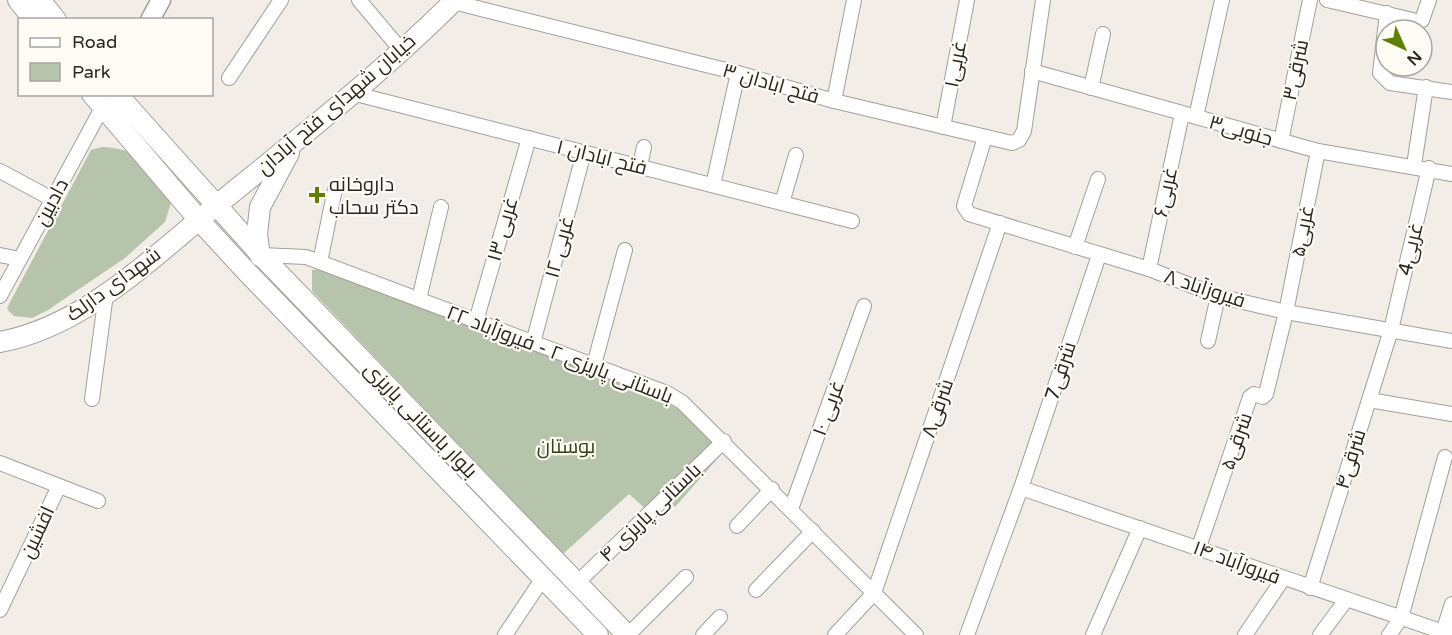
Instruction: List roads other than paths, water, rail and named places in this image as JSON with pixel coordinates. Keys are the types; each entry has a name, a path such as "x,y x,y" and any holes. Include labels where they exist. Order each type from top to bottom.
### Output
{"main road":[{"path":"18,0 32,18"},
{"path":"40,0 54,18"},
{"name":"خیابان شهدای فتح آبادان","path":"215,206 352,93 454,1"},
{"name":"بلوار باستانی پاریزی","path":"119,96 261,255 627,635"},
{"name":"بلوار باستانی پاریزی","path":"97,101 245,270 598,635"},
{"path":"245,270 261,255 257,234 260,207 265,193 298,138"},
{"name":"شهدای دارلک","path":"0,342 28,337 106,294 215,206"}],"street":[{"path":"151,18 161,0"},
{"path":"229,78 281,0"},
{"path":"359,0 401,50"},
{"path":"834,101 854,0"},
{"name":"غربی۱","path":"943,127 967,0"},
{"path":"1032,71 1043,0"},
{"path":"1196,117 1222,0"},
{"name":"شرقی۳","path":"1281,141 1310,0"},
{"path":"1327,0 1417,21 1422,20 1429,0"},
{"name":"فتح ابادان ۳","path":"454,1 738,73 834,101 1012,143 1019,141 1024,131 1032,71"},
{"path":"1387,14 1380,73 1390,83 1452,92"},
{"path":"1091,88 1103,34"},
{"name":"جنوبی۳","path":"1032,71 1318,151 1414,165 1452,174"},
{"path":"713,185 738,73"},
{"path":"1414,165 1426,87"},
{"name":"فتح ابادان ۱","path":"352,93 852,221"},
{"name":"دادبین","path":"0,297 52,199 97,101"},
{"name":"غربی۶","path":"1149,269 1182,114"},
{"name":"فیروزآباد ۸","path":"985,137 964,211 1149,269 1218,296 1286,312 1452,341"},
{"name":"غربی ۱۳","path":"476,321 529,138"},
{"path":"640,166 644,147"},
{"name":"غربی۵","path":"1286,312 1318,151"},
{"name":"غربی ۱۲","path":"534,343 584,152"},
{"path":"782,203 796,155"},
{"name":"غربی4","path":"1391,330 1429,168"},
{"path":"0,171 52,199"},
{"path":"1075,247 1098,179"},
{"path":"320,262 335,189"},
{"path":"419,299 441,207"},
{"name":"شرقی۸","path":"874,593 1000,223"},
{"path":"594,365 625,250"},
{"path":"0,255 20,259"},
{"name":"باستانی پاریزی ۲ - فیروزآباد ۲۲","path":"261,255 306,257 667,393 682,402 724,441 916,635"},
{"name":"شرقی7","path":"967,635 1021,488 1099,255"},
{"path":"92,399 106,294"},
{"path":"1208,341 1218,296"},
{"name":"غربی ۱۰","path":"791,509 864,306"},
{"name":"شرقی۵","path":"1199,548 1250,398 1254,394 1263,397 1266,394 1286,312"},
{"name":"شرقی۴","path":"1310,588 1391,330"},
{"path":"1369,400 1452,414"},
{"name":"باستانی پاریزی ۴","path":"577,583 724,441"},
{"path":"1389,635 1401,618 1445,457"},
{"path":"0,463 98,501"},
{"name":"افشین","path":"0,610 59,486"},
{"name":"فیروزآباد ۱۴","path":"1021,488 1283,579 1448,633"},
{"path":"737,525 772,489"},
{"path":"1093,635 1140,528"},
{"path":"756,590 813,531"},
{"path":"627,635 686,577"},
{"path":"505,635 543,578"},
{"path":"1245,635 1283,579"},
{"path":"835,635 874,593"},
{"path":"1320,635 1346,600"},
{"path":"1448,633 1452,604"},
{"path":"703,635 720,617"}],"place":[{"name":"داروخانه دکتر سحاب","path":"317,195"}],"park label":[{"name":"بوستان","path":"566,446"}]}
